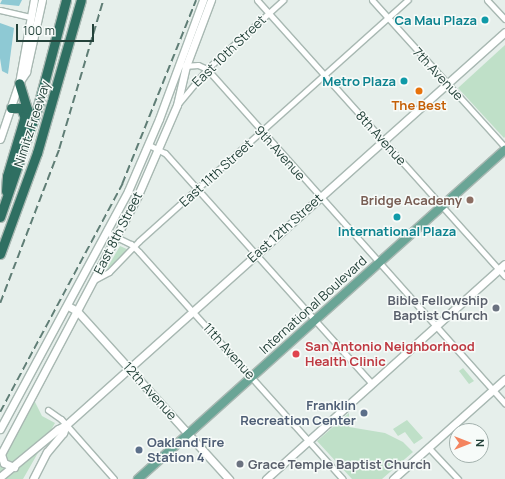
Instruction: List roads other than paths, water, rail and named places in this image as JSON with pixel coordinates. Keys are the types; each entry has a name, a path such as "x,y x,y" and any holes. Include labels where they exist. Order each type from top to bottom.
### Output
{"highway":[{"name":"Nimitz Freeway","path":"0,217 38,106 66,0"},
{"name":"Nimitz Freeway","path":"0,254 37,153 82,0"},
{"path":"5,205 7,176 25,118 26,100 19,83"},
{"path":"11,108 21,108 25,118"}],"main road":[{"path":"0,139 19,83 34,0"},
{"path":"19,83 26,72 42,0"},
{"name":"East 8th Street","path":"0,429 108,233 149,145 203,0"},
{"name":"East 8th Street","path":"0,455 117,238 177,105 186,66 211,0"},
{"name":"East 12th Street","path":"0,477 14,467 58,428 66,425 505,32"},
{"name":"International Boulevard","path":"138,479 505,148"},
{"path":"266,479 505,264"},
{"name":"12th Avenue","path":"68,306 77,311 229,479"},
{"path":"393,479 505,379"},
{"name":"East 12th Street","path":"33,479 47,452 63,433 66,425"},
{"path":"0,455 4,463 14,467"}],"street":[{"name":"8th Avenue","path":"257,0 505,276"},
{"name":"East 10th Street","path":"177,105 207,69 283,0"},
{"name":"7th Avenue","path":"372,0 505,148"},
{"name":"East 11th Street","path":"94,280 109,272 198,189 408,0"},
{"path":"487,0 505,19"},
{"path":"0,10 30,17"},
{"path":"176,70 186,66 207,69"},
{"name":"9th Avenue","path":"207,69 505,404"},
{"path":"149,145 165,153 372,384"},
{"name":"11th Avenue","path":"108,233 134,248 252,376 343,479"},
{"path":"48,410 66,425 114,479"},
{"path":"428,447 458,479"}],"water":[{"path":"2,0 22,0 19,6 0,4"},
{"path":"0,23 14,28 8,74 2,71 0,58"}],"railway":[{"path":"0,303 59,149 103,0"},
{"path":"0,412 122,184 196,0"}],"place":[{"name":"Ca Mau Plaza","path":"485,20"},
{"name":"Metro Plaza","path":"404,81"},
{"name":"The Best","path":"419,91"},
{"name":"Bridge Academy","path":"470,200"},
{"name":"International Plaza","path":"397,217"},
{"name":"Bible Fellowship Baptist Church","path":"496,308"},
{"name":"San Antonio Neighborhood Health Clinic","path":"296,354"},
{"name":"Franklin Recreation Center","path":"364,413"},
{"name":"Oakland Fire Station 4","path":"139,450"},
{"name":"Grace Temple Baptist Church","path":"240,464"}]}
